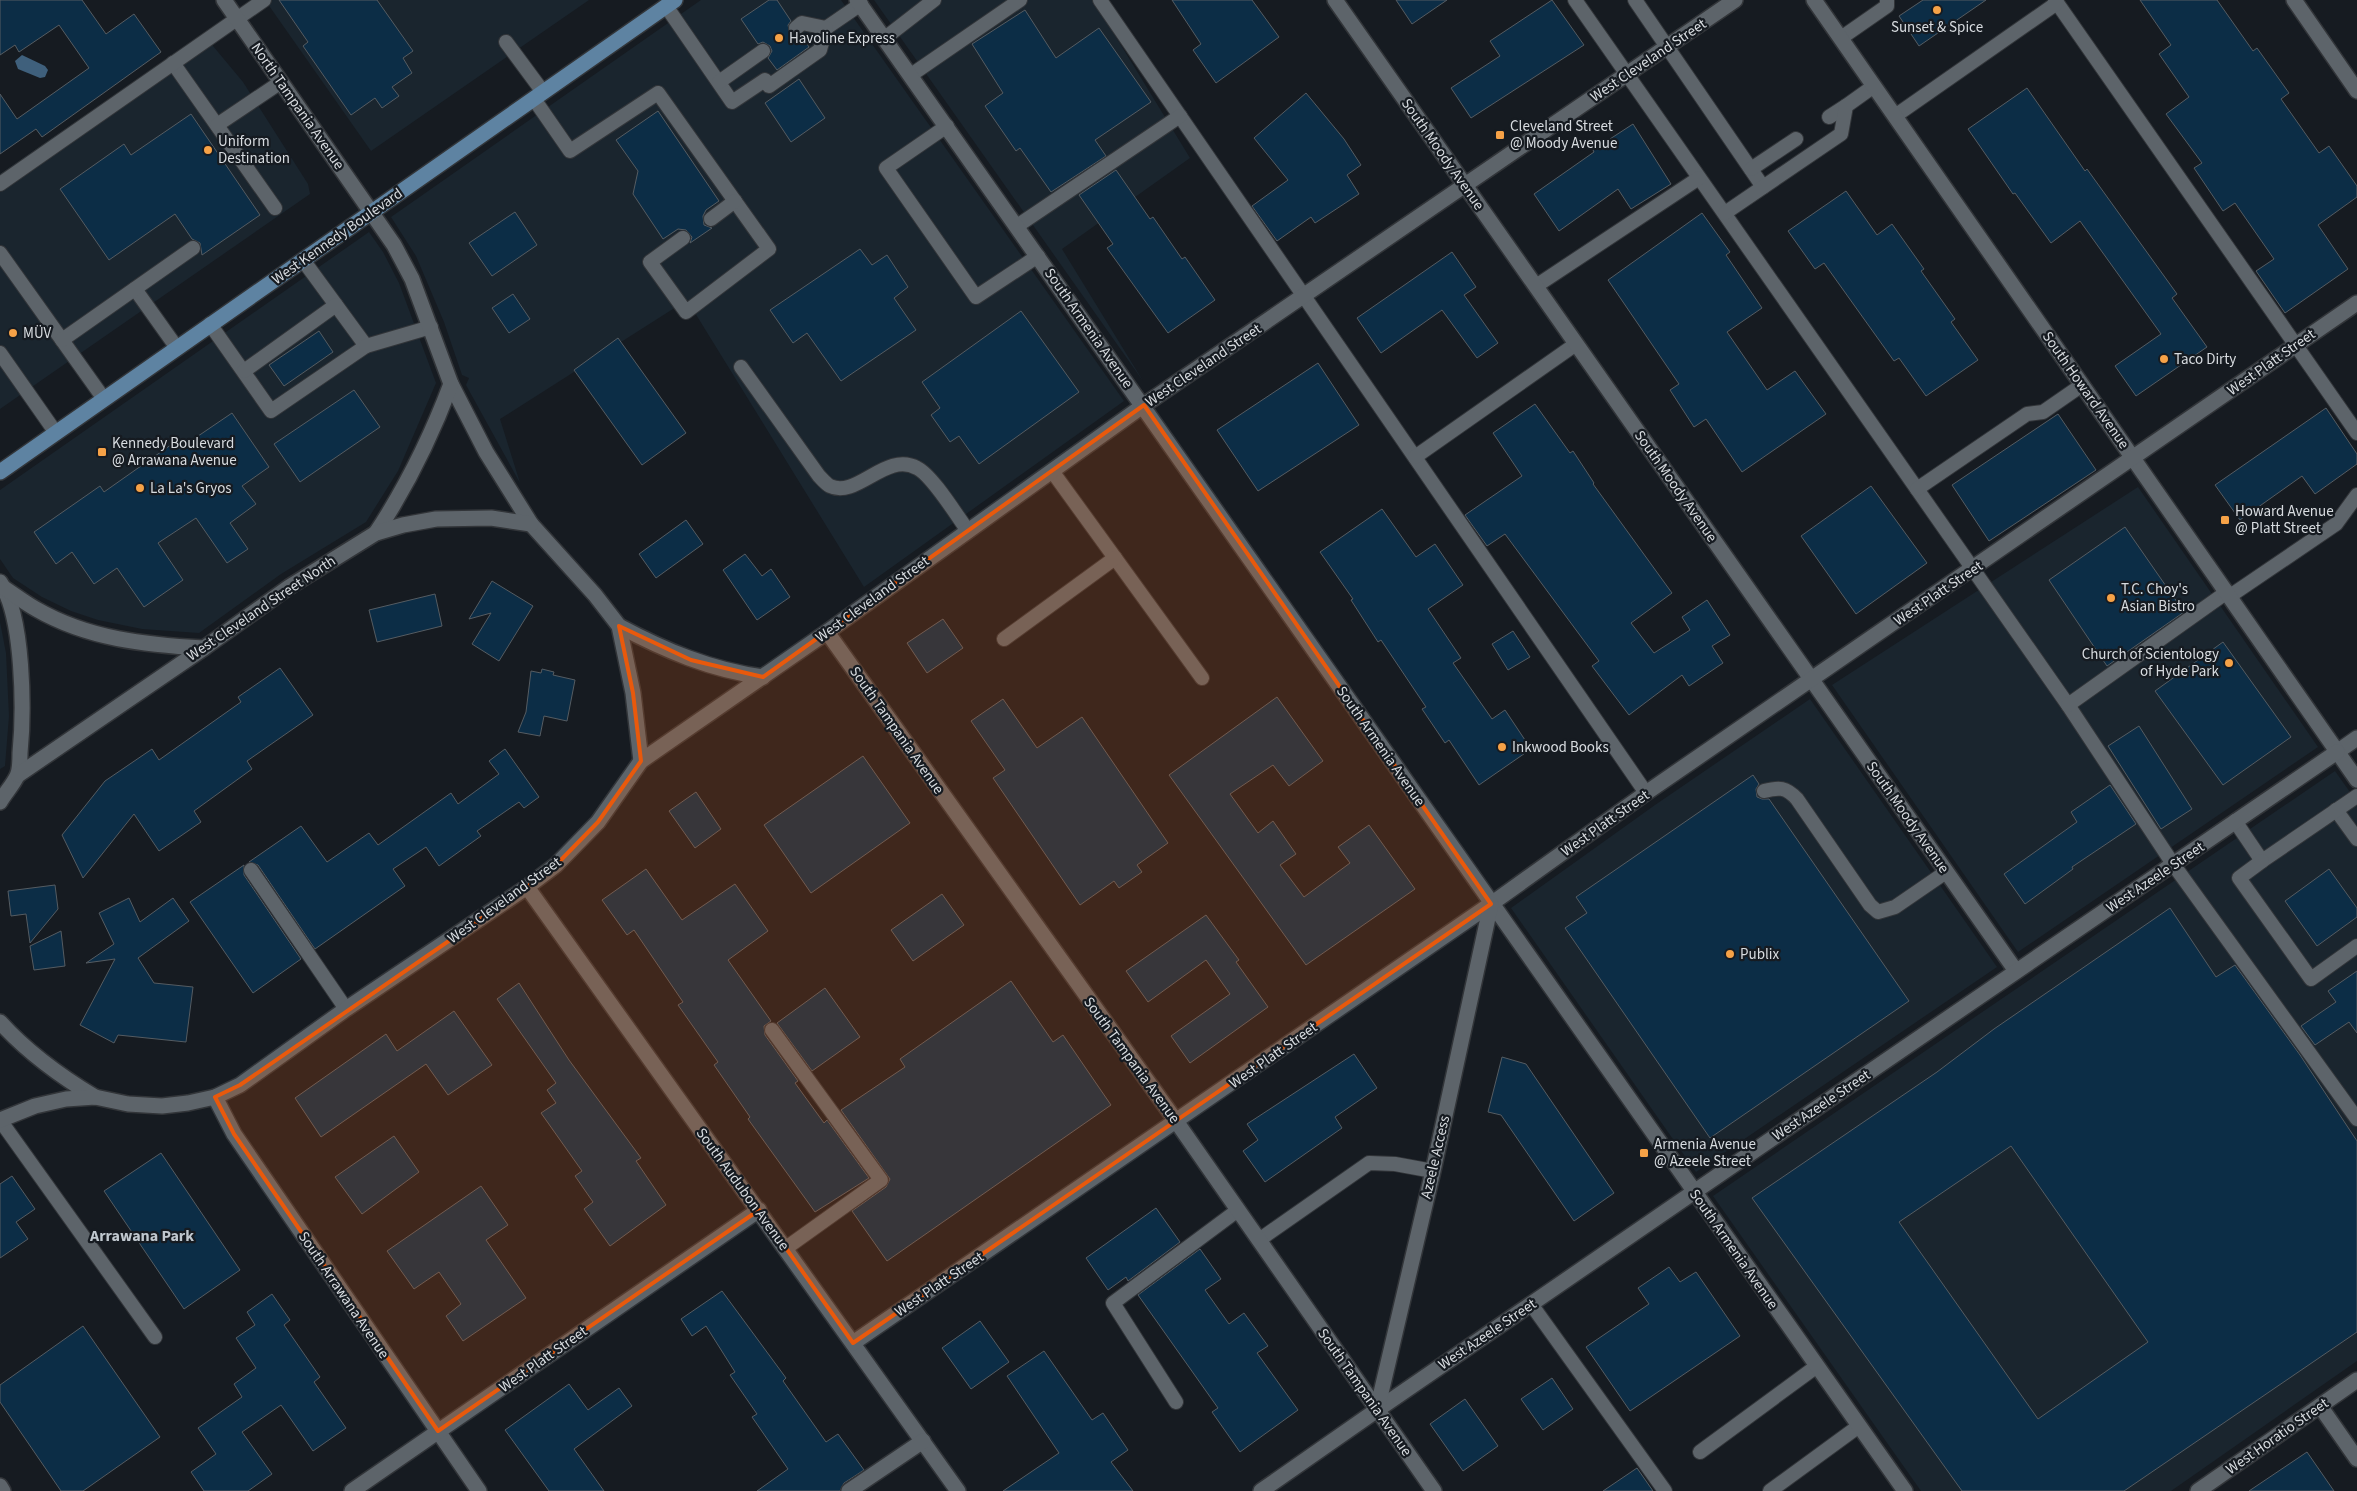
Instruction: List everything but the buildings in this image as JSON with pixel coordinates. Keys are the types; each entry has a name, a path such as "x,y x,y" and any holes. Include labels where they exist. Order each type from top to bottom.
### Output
{"main road":[{"name":"West Kennedy Boulevard","path":"0,472 670,3"}],"street":[{"name":"North Tampania Avenue","path":"224,0 371,212"},
{"name":"South Moody Avenue","path":"1336,0 2016,971"},
{"name":"West Cleveland Street","path":"0,1120 35,1106 66,1099 95,1097 128,1104 162,1106 188,1103 215,1097 240,1084 346,1009 527,887 556,865 598,822 640,761 678,733 827,632 1144,405 1735,0"},
{"name":"South Howard Avenue","path":"1814,0 2357,780"},
{"path":"2294,0 2357,91"},
{"name":"South Armenia Avenue","path":"859,2 1144,405 1491,904 1905,1491"},
{"path":"371,212 403,261 431,327 451,384 486,452 531,524 595,595 618,626 633,693 640,761"},
{"name":"West Platt Street","path":"853,1343 1491,904 1646,793 2357,303"},
{"path":"376,533 410,479 437,422 451,384"},
{"name":"West Cleveland Street North","path":"18,775 204,648 289,587 376,533 403,525 436,519 491,518 531,524"},
{"path":"2,585 36,609 96,634 162,646 204,648"},
{"path":"0,802 18,775 22,718 20,652 2,585"},
{"path":"618,626 691,660 740,674 763,677"},
{"name":"South Tampania Avenue","path":"827,632 1176,1121 1434,1491"},
{"name":"West Azeele Street","path":"1261,1491 2357,738"},
{"name":"South Audubon Avenue","path":"527,887 958,1491"},
{"name":"Azeele Access","path":"1377,1410 1491,904"},
{"path":"0,1022 30,1052 95,1097"},
{"name":"South Arrawana Avenue","path":"215,1097 234,1134 479,1491"},
{"name":"West Platt Street","path":"352,1491 758,1210"},
{"name":"West Horatio Street","path":"2198,1491 2357,1380"},
{"path":"2320,1406 2357,1459"},
{"path":"849,1491 923,1441"},
{"path":"0,1486 3,1491"}],"lane":[{"path":"0,184 264,0"},
{"path":"884,38 934,0"},
{"path":"911,75 1020,0"},
{"path":"1100,0 1227,188 1305,295 1646,793"},
{"path":"1575,0 2068,705 2173,864 2357,1119"},
{"path":"1635,0 1763,187"},
{"path":"1841,38 1887,6 1887,0"},
{"path":"670,3 732,102 765,80 769,86 820,50 826,28 859,2"},
{"path":"1895,116 2056,2 2357,433"},
{"path":"796,28 802,23 826,28"},
{"path":"506,42 570,151 658,93 769,249 686,312 650,262 683,238"},
{"path":"719,82 763,51"},
{"path":"174,63 275,208"},
{"path":"217,125 281,82"},
{"path":"1829,117 1874,86"},
{"path":"1724,213 1842,134 1846,106"},
{"path":"1017,226 1180,116"},
{"path":"947,126 886,168 976,298 1038,256"},
{"path":"1751,169 1796,139"},
{"path":"1536,286 1699,178"},
{"path":"711,219 735,201"},
{"path":"62,340 193,248"},
{"path":"0,253 104,399"},
{"path":"303,260 366,346"},
{"path":"135,289 177,348"},
{"path":"244,371 273,356 308,332 336,305"},
{"path":"210,324 271,411 295,387 330,362 366,346 431,327"},
{"path":"1415,457 1576,344"},
{"path":"0,353 56,433"},
{"path":"741,367 819,476 831,486 842,488 892,466 906,464 925,473 968,531"},
{"path":"1917,489 2026,414 2043,412 2082,385"},
{"path":"1052,471 1202,678"},
{"path":"2068,705 2228,594 2336,524 2357,495"},
{"path":"1004,639 1115,558"},
{"path":"1764,791 1778,787 1789,791 1797,799 1870,905 1878,912 1895,907 1946,872"},
{"path":"2357,796 2239,878 2311,979 2357,946"},
{"path":"2336,810 2357,839"},
{"path":"2235,822 2262,861"},
{"path":"251,870 346,1009"},
{"path":"772,1030 881,1180 786,1248"},
{"path":"0,1120 155,1338"},
{"path":"1259,1240 1369,1163 1395,1164 1432,1171"},
{"path":"1176,1402 1112,1303 1238,1210"},
{"path":"1531,1304 1665,1491"},
{"path":"1700,1452 1817,1366"},
{"path":"1770,1491 1859,1426"}],"highlighted area":[{"path":"1144,405 1491,904 853,1343 759,1210 438,1431 234,1134 215,1097 240,1085 527,887 556,865 598,822 641,761 633,693 619,626 691,660 763,677"}],"shaded area":[{"path":"265,0 589,0 371,151"},
{"path":"701,0 841,0 1124,401 864,587 687,300 500,419 520,483 466,385 469,378 462,375 444,322 416,256 391,217"},
{"path":"874,0 1105,0 1097,6 1190,158 1062,249 1143,381"},
{"path":"203,34 243,82 308,184 310,194 0,409 0,174"},
{"path":"369,232 383,252 399,283 436,383 398,471 366,522 281,574 199,633 142,629 98,620 71,611 42,597 13,578 0,559 0,490"},
{"path":"2138,487 2318,747 2018,952 1832,685"},
{"path":"0,622 6,653 9,716 5,766 0,769"},
{"path":"1810,699 1997,967 1696,1172 1511,908 1655,805"},
{"path":"2335,771 2357,802 2357,1361 2171,1491 1921,1491 1713,1196"}],"water":[{"path":"22,55 45,66 48,70 45,77 40,78 18,69 15,61"}],"place":[{"name":"Sunset & Spice","path":"1937,10"},
{"name":"Havoline Express","path":"779,38"},
{"name":"Cleveland Street @ Moody Avenue","path":"1500,135"},
{"name":"Uniform Destination","path":"208,150"},
{"name":"MÜV","path":"13,333"},
{"name":"Taco Dirty","path":"2164,359"},
{"name":"Kennedy Boulevard @ Arrawana Avenue","path":"102,452"},
{"name":"La La's Gryos","path":"140,488"},
{"name":"Howard Avenue @ Platt Street","path":"2225,520"},
{"name":"T.C. Choy's Asian Bistro","path":"2111,598"},
{"name":"Church of Scientology of Hyde Park","path":"2229,663"},
{"name":"Inkwood Books","path":"1502,747"},
{"name":"Publix","path":"1730,954"},
{"name":"Armenia Avenue @ Azeele Street","path":"1644,1153"}],"district":[{"name":"Arrawana Park","path":"142,1235"}]}
